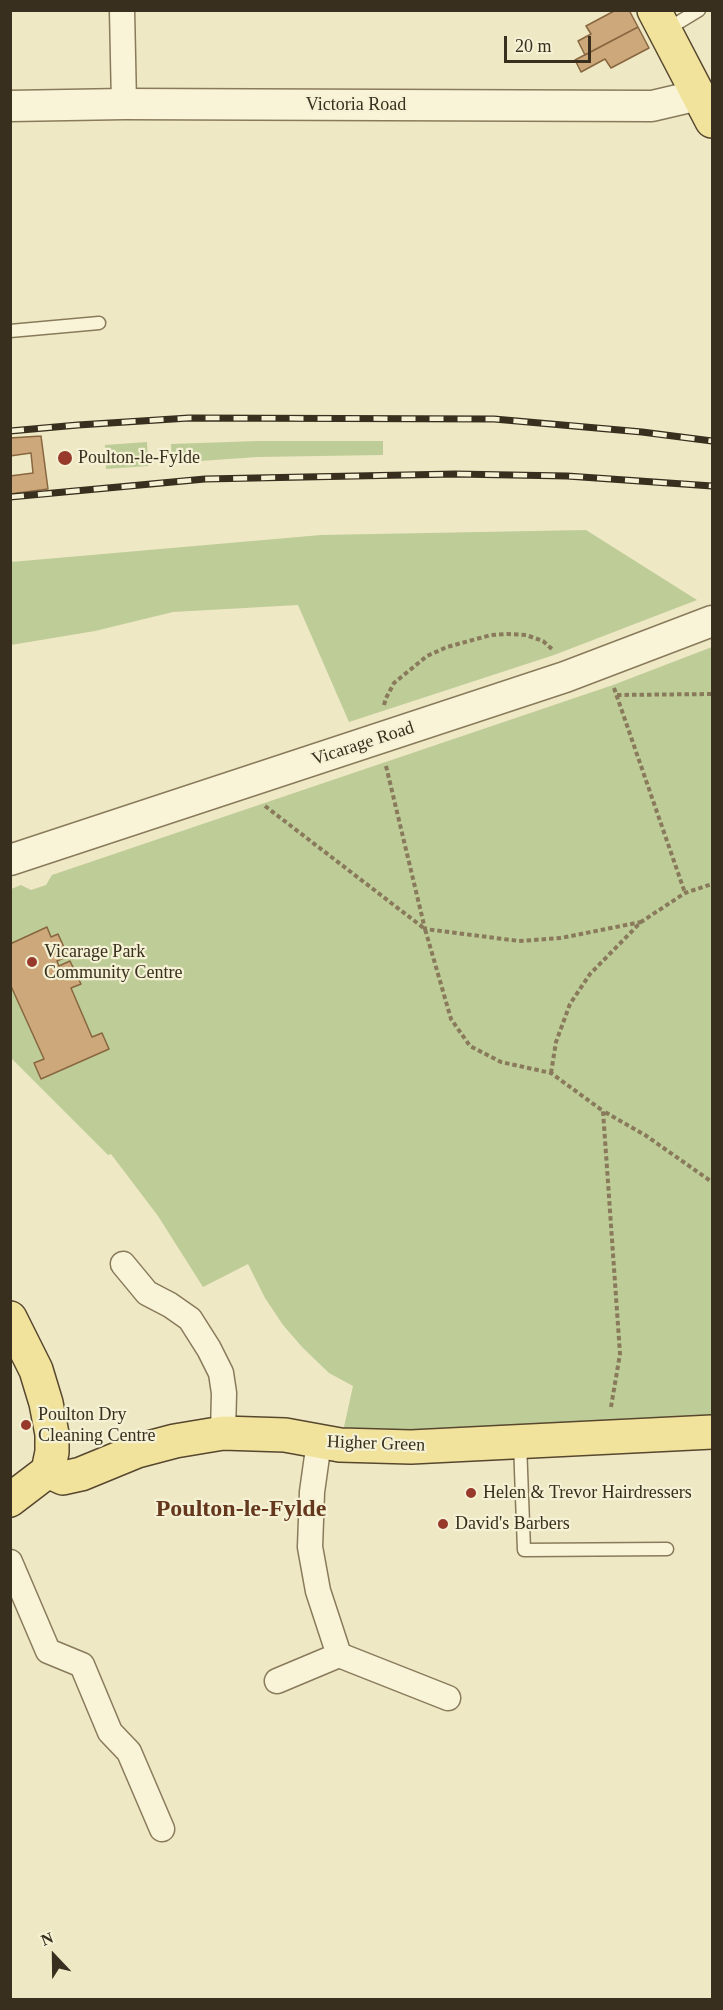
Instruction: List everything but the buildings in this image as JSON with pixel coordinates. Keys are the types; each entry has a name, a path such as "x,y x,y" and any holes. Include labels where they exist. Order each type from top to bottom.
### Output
{"main road":[{"path":"659,21 706,108"},
{"path":"10,1500 48,1471 52,1452 52,1434 36,1370 14,1332"},
{"name":"Higher Green","path":"48,1471 63,1478 81,1474 137,1451 175,1441 223,1433 285,1435 339,1445 400,1447 712,1432"}],"street":[{"path":"122,10 124,104"},
{"name":"Victoria Road","path":"10,106 124,104 706,108"},
{"name":"Vicarage Road","path":"10,860 565,677 712,621"},
{"path":"123,1264 147,1293 190,1318 209,1349 221,1374 224,1393 223,1433"},
{"path":"319,1442 312,1492 310,1547 318,1591 339,1655"},
{"path":"10,1562 48,1651 82,1665 110,1732 129,1752 162,1829"},
{"path":"277,1681 339,1655 448,1698"}],"lane":[{"path":"659,21 699,10"},
{"path":"10,331 99,323"},
{"path":"520,1442 524,1550 667,1549"}],"path":[{"path":"565,677 554,651 543,641 526,635 491,635 447,647 427,656 394,683 386,698 385,737 425,929 451,1019 470,1046 501,1062 551,1073 603,1111 645,1135 712,1182"},
{"path":"605,662 685,893"},
{"path":"617,695 712,694"},
{"path":"240,784 320,850 425,929 519,941 561,938 641,921"},
{"path":"551,1073 556,1042 570,1004 590,974 641,921 685,893 712,884"},
{"path":"603,1111 620,1354 606,1438"}],"green space":[{"path":"383,441 383,455 257,457 172,463 171,444"},
{"path":"147,442 148,466 106,469 105,445"},
{"path":"586,530 697,600 554,655 349,722 298,605 173,612 95,631 11,645 11,562 321,535"},
{"path":"712,647 712,1432 340,1445 353,1386 329,1373 283,1325 265,1298 248,1264 203,1287 158,1216 111,1154 108,1155 11,1058 11,889 21,885 31,890 46,885 52,875 613,685"}],"railway":[{"path":"10,431 189,418 494,419 642,432 712,441"},
{"path":"10,497 205,479 455,474 567,476 712,486"}],"place":[{"name":"Poulton-le-Fylde","path":"65,458"},
{"name":"Vicarage Park Community Centre","path":"32,962"},
{"name":"Poulton Dry Cleaning Centre","path":"26,1425"},
{"name":"Helen & Trevor Hairdressers","path":"471,1493"},
{"name":"David's Barbers","path":"443,1524"}],"district":[{"name":"Poulton-le-Fylde","path":"241,1510"}]}
